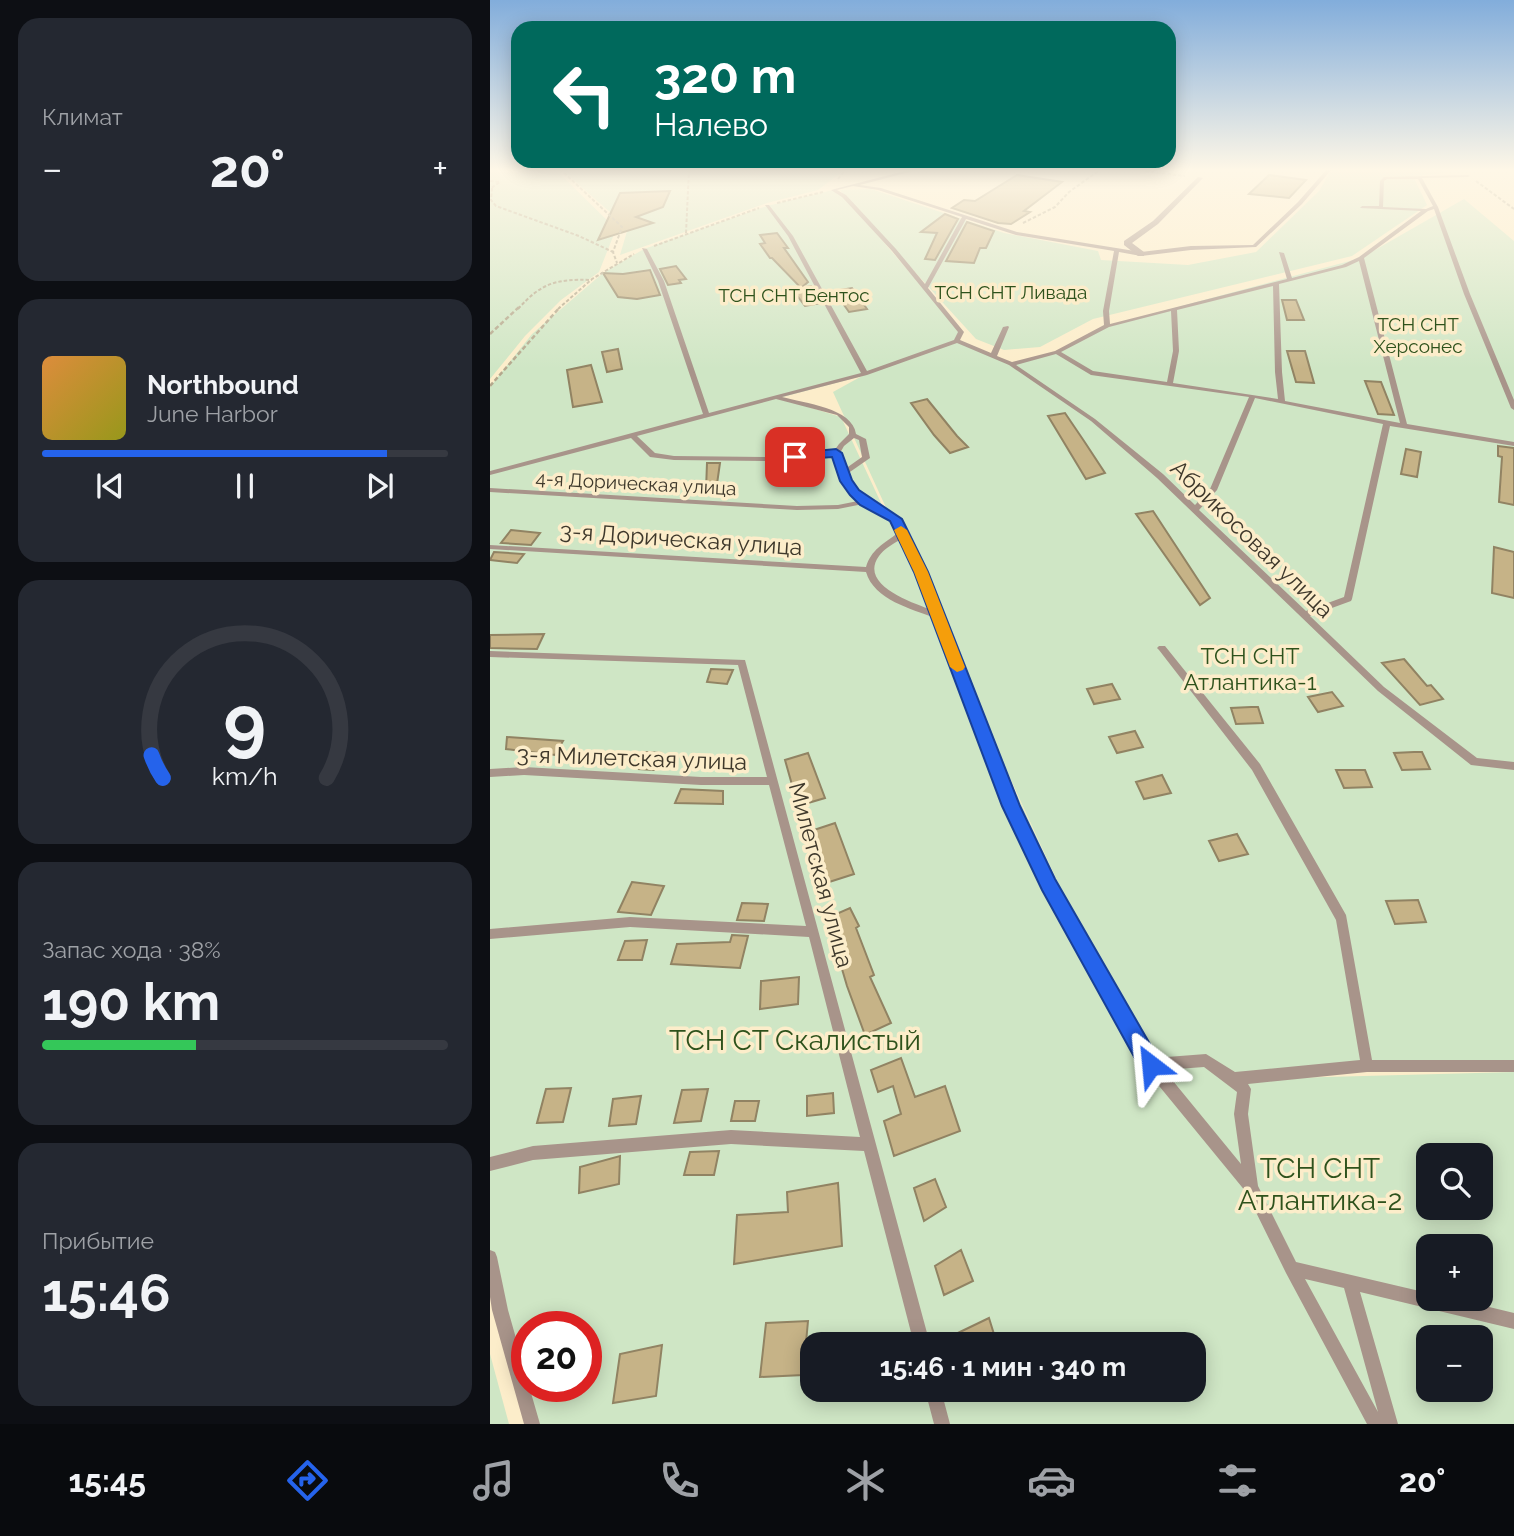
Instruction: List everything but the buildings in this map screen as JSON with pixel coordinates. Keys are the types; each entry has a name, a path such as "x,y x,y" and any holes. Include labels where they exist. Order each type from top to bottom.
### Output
{"street":[{"path":"1141,254 1127,243 1142,235"}],"lane":[{"path":"790,235 865,374"},
{"path":"490,473 865,374 957,341 961,332 879,235"},
{"path":"925,288 954,235"},
{"path":"1031,235 1141,254 1191,248 1254,246 1265,235"},
{"path":"1011,364 1057,352 1107,326 1344,266 1362,258 1392,235"},
{"path":"1446,235 1514,408"},
{"path":"644,250 661,281 706,414"},
{"path":"1107,326 1106,311 1117,250"},
{"path":"1281,253 1290,280"},
{"path":"1362,258 1404,425"},
{"path":"1276,284 1279,331 1276,369 1282,401"},
{"path":"1170,384 1176,351 1174,309"},
{"path":"993,357 1006,327"},
{"name":"Абрикосовая улица","path":"957,341 1011,364 1093,420 1160,476 1381,689 1475,762 1514,766"},
{"path":"1057,352 1091,373 1253,396 1387,423 1514,444"},
{"path":"1195,510 1213,489 1253,396"},
{"path":"776,397 839,414 852,426 853,435"},
{"path":"1304,615 1348,599 1387,423"},
{"path":"632,435 653,456 674,458 774,458 836,453"},
{"path":"836,453 853,435"},
{"path":"844,473 866,458 862,439 853,435"},
{"path":"836,453 846,481 864,502 896,519 939,616 1011,806 1049,884 1151,1065 1251,1187 1291,1268 1376,1424"},
{"name":"4-я Дорическая улица","path":"490,490 797,508 838,507 864,502"},
{"path":"902,534 873,558 870,570 873,580 881,590 939,616"},
{"name":"3-я Дорическая улица","path":"490,547 870,570"},
{"path":"1162,648 1256,767 1342,919 1367,1066"},
{"name":"Милетская улица","path":"490,654 742,662 811,932 919,1332"},
{"name":"3-я Милетская улица","path":"490,774 524,771 701,781 773,781"},
{"path":"490,934 630,922 811,932"},
{"path":"1151,1065 1206,1060 1244,1088 1241,1114 1251,1187"},
{"path":"1233,1079 1367,1066 1514,1066"},
{"path":"490,1164 533,1153 731,1137 870,1144"},
{"path":"490,1257 495,1313 532,1424"},
{"path":"1291,1268 1514,1321"},
{"path":"1350,1283 1390,1424"},
{"path":"936,1402 942,1424"}],"path":[{"path":"577,235 613,252"},
{"path":"617,263 613,252 619,235"},
{"path":"490,334 545,282 561,278 592,280"}],"green space":[{"path":"490,235 613,235 599,272 561,300 525,336 490,379"},
{"path":"626,235 675,235 620,255"},
{"path":"683,235 878,235 961,332 958,341 1011,364 1057,352 1107,326 1361,258 1400,235 1507,235 1514,241 1514,1065 1367,1066 1248,1079 1514,1072 1514,1424 532,1424 526,1402 602,1402 602,1311 511,1311 511,1350 490,1276 490,387 532,334 603,273 644,249","holes":["862,376 833,392 1071,911 841,417 779,398"]},
{"name":"ТСН СНТ Ливада","path":"881,235 1017,235 1098,251 1101,260 1188,265 1256,252 1273,235 1382,235 1352,256 1093,319 1040,347 1004,350 976,339"},
{"path":"490,1354 509,1424 490,1424"}],"slow traffic":[{"path":"901,530 939,616 957,667"}],"route":[{"path":"795,457 836,453 846,481 855,493 864,502 896,519 939,616 1011,806 1049,884 1151,1065"}],"park label":[{"name":"ТСН СНТ Бентос","path":"794,295"},
{"name":"ТСН СНТ Херсонес","path":"1418,335"},
{"name":"ТСН СНТ Атлантика-1","path":"1250,669"},
{"name":"ТСН СТ Скалистый","path":"795,1040"},
{"name":"ТСН СНТ Атлантика-2","path":"1320,1184"}]}
